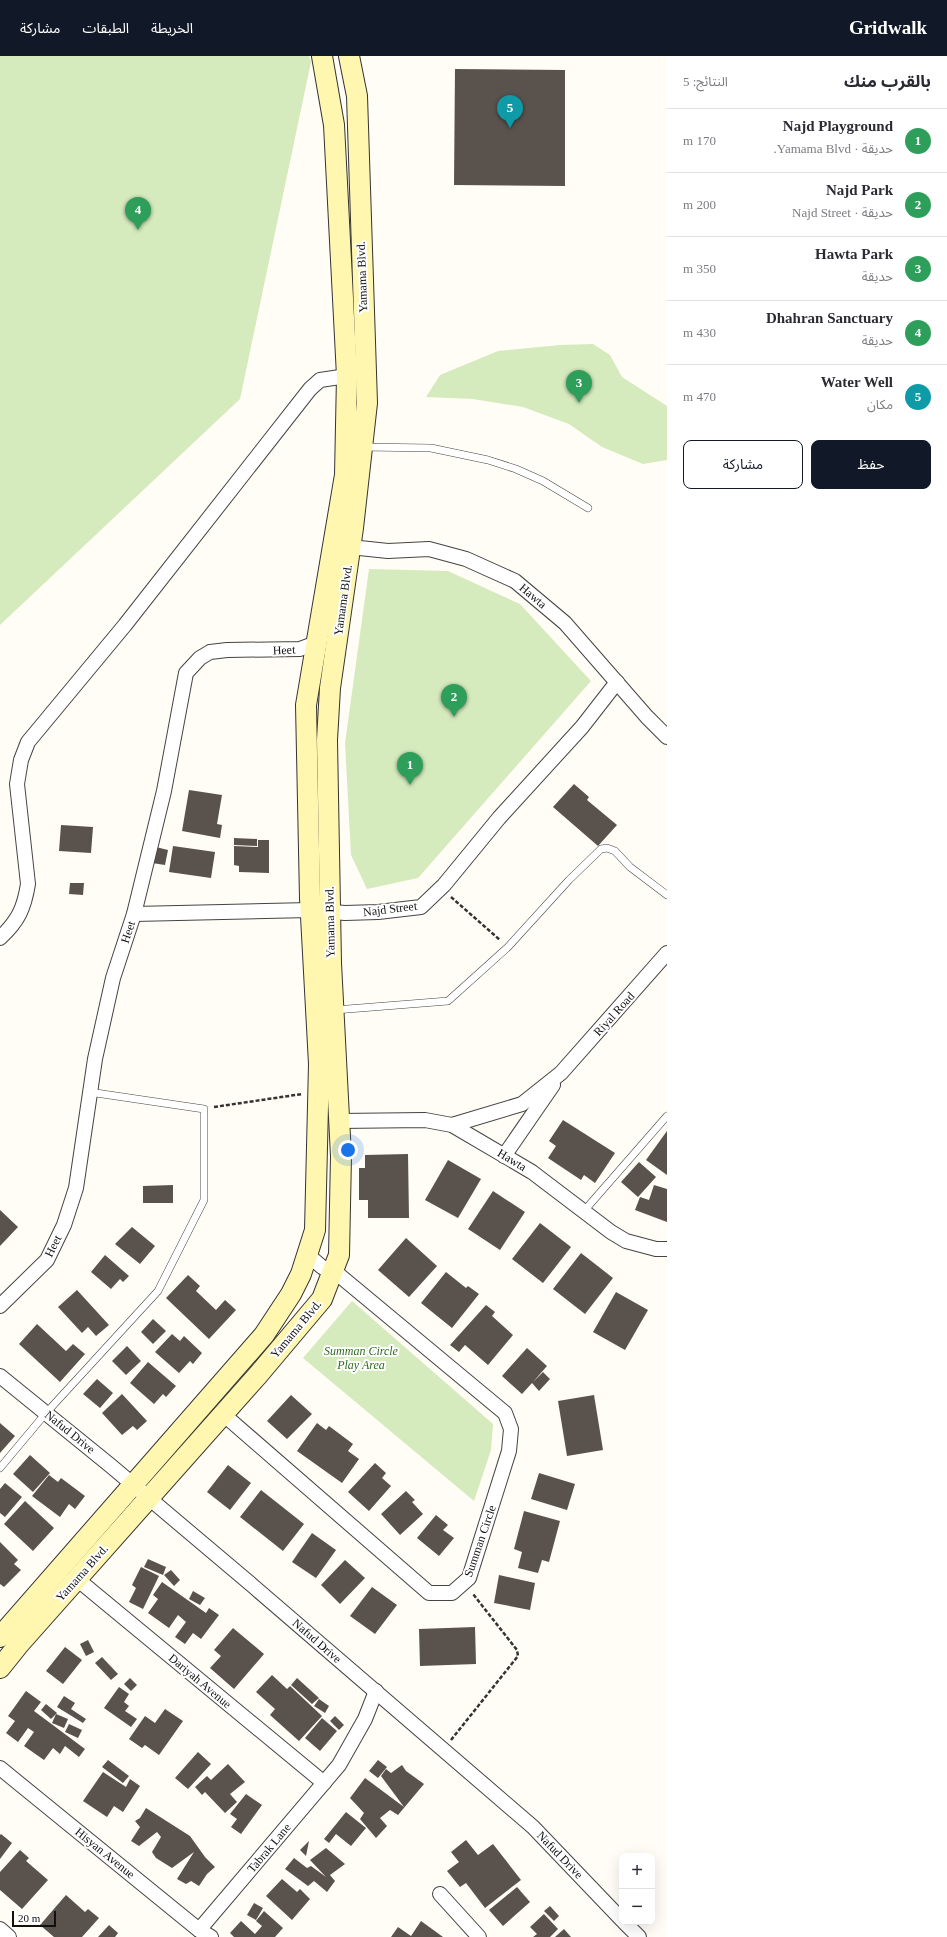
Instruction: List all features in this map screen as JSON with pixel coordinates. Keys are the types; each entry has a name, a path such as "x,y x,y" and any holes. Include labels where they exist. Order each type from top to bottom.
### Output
{"main road":[{"name":"Yamama Blvd.","path":"0,1638 133,1484 264,1336 291,1294 308,1255 315,1230 319,1064 310,910 306,705 345,475 348,376 334,125 322,56"},
{"name":"Yamama Blvd.","path":"0,1668 322,1299 339,1255 341,1156 333,1010 327,740 329,703 350,547 367,403 357,96 349,56"}],"street":[{"path":"0,938 18,918 25,901 28,884 17,784 21,760 28,742 125,625 310,389 320,380 348,376"},
{"name":"Hawta","path":"350,547 388,551 429,549 466,559 515,581 565,623 667,737"},
{"name":"Heet","path":"0,1306 47,1260 64,1225 76,1188 89,1092 113,978 134,914 164,791 186,673 200,658 210,652 227,650 300,650 316,643"},
{"name":"Najd Street","path":"134,914 310,910 330,912 378,912 421,907 444,885 499,818 582,727 617,682"},
{"name":"Riyal Road","path":"504,1156 561,1073 667,953"},
{"name":"Riyal Road","path":"452,1125 522,1104 561,1073"},
{"name":"Hawta","path":"339,1121 425,1120 452,1125 532,1172 626,1241 656,1249 667,1249"},
{"name":"Summan Circle","path":"223,1414 429,1593 452,1593 469,1578 509,1451 511,1429 505,1413 333,1271 322,1267 308,1255"},
{"name":"Nafud Drive","path":"0,1376 133,1484 533,1827 619,1917"},
{"name":"Dariyah Avenue","path":"77,1579 324,1783"},
{"name":"Tabrak Lane","path":"205,1934 339,1765 365,1719 376,1691"},
{"name":"Hisyan Avenue","path":"0,1768 205,1934"},
{"path":"440,1894 479,1937"},
{"name":"Nafud Drive","path":"627,1925 638,1937"},
{"path":"0,1929 9,1937"}],"lane":[{"path":"362,447 430,448 488,460 516,469 543,481 588,508"},
{"path":"333,1010 448,1001 508,947 601,849 607,848 615,850 630,867 667,895"},
{"path":"0,1468 46,1413 158,1291 204,1200 204,1109 89,1092"},
{"path":"584,1211 667,1116"}],"path":[{"path":"440,888 508,947"},
{"path":"204,1109 318,1092"},
{"path":"443,1749 518,1656 517,1650 464,1582"}],"green space":[{"path":"0,56 309,56 311,62 240,399 0,625"},
{"path":"593,344 610,355 622,377 667,406 667,460 643,464 602,447 569,424 523,407 473,399 426,397 440,375 498,351 560,345"},
{"path":"369,569 448,571 520,604 591,681 418,878 367,889 351,855 345,743"},
{"name":"Summan Circle Play Area","path":"352,1301 493,1424 491,1450 474,1501 303,1358"}],"building":[{"path":"455,69 565,70 565,186 454,185"},
{"path":"574,784 589,797 587,800 617,825 598,846 553,807"},
{"path":"189,790 222,795 217,824 222,825 220,838 182,831"},
{"path":"61,825 93,827 91,853 59,851"},
{"path":"234,838 257,839 257,846 234,845"},
{"path":"258,840 269,840 269,873 239,872 239,866 234,865 234,846 258,847"},
{"path":"173,846 215,852 211,878 169,872"},
{"path":"156,847 168,850 165,865 152,863"},
{"path":"70,883 84,883 83,895 69,894"},
{"path":"563,1120 615,1153 595,1183 584,1175 581,1180 548,1158 556,1146 549,1141"},
{"path":"667,1131 667,1175 646,1160"},
{"path":"408,1154 409,1218 368,1218 368,1200 359,1200 359,1168 365,1168 365,1155"},
{"path":"448,1160 481,1179 458,1218 425,1200"},
{"path":"639,1162 656,1177 638,1197 621,1182"},
{"path":"173,1185 173,1203 143,1203 143,1186"},
{"path":"654,1185 667,1189 667,1222 635,1210 640,1197 649,1200"},
{"path":"493,1191 525,1212 500,1250 468,1229"},
{"path":"0,1210 18,1227 0,1246"},
{"path":"540,1223 571,1247 543,1283 512,1259"},
{"path":"132,1227 155,1246 140,1264 115,1244"},
{"path":"406,1238 437,1266 409,1297 378,1270"},
{"path":"581,1253 613,1278 585,1314 553,1289"},
{"path":"105,1255 129,1276 123,1282 120,1279 111,1289 91,1272"},
{"path":"446,1272 466,1288 468,1286 479,1294 452,1328 421,1303"},
{"path":"188,1275 200,1286 196,1291 216,1310 225,1300 236,1310 209,1339 166,1298"},
{"path":"77,1290 109,1325 96,1336 88,1327 82,1333 58,1307"},
{"path":"616,1292 648,1310 625,1350 593,1332"},
{"path":"486,1305 495,1312 492,1316 513,1335 488,1365 465,1345 459,1352 450,1345"},
{"path":"153,1319 166,1331 153,1344 141,1332"},
{"path":"37,1324 66,1351 73,1344 85,1354 60,1382 19,1344"},
{"path":"172,1334 180,1341 184,1336 202,1353 193,1364 190,1361 179,1373 155,1352"},
{"path":"127,1346 141,1361 126,1375 112,1361"},
{"path":"527,1348 547,1366 533,1382 543,1372 550,1379 539,1391 532,1383 522,1394 502,1376"},
{"path":"148,1362 176,1386 166,1397 163,1394 154,1404 130,1383"},
{"path":"97,1379 113,1393 100,1408 83,1394"},
{"path":"122,1394 147,1421 137,1430 133,1426 122,1435 102,1413"},
{"path":"291,1395 312,1414 287,1439 267,1421"},
{"path":"594,1395 603,1450 567,1456 558,1401"},
{"path":"0,1423 15,1436 0,1453"},
{"path":"317,1423 326,1430 329,1426 353,1444 348,1451 359,1459 342,1483 297,1451"},
{"path":"30,1455 50,1473 33,1492 13,1474"},
{"path":"375,1463 386,1473 382,1478 391,1486 369,1511 348,1492"},
{"path":"228,1465 251,1483 230,1510 207,1492"},
{"path":"539,1473 575,1484 567,1510 531,1499"},
{"path":"49,1475 58,1482 61,1478 85,1496 75,1509 69,1504 60,1517 32,1496"},
{"path":"5,1483 22,1497 5,1517 0,1513 0,1489"},
{"path":"261,1490 304,1524 283,1551 240,1517"},
{"path":"406,1491 415,1500 412,1502 423,1514 400,1535 381,1514"},
{"path":"25,1501 54,1528 33,1551 4,1524"},
{"path":"524,1511 560,1521 549,1562 542,1560 538,1573 518,1568 522,1552 514,1549"},
{"path":"436,1515 448,1525 443,1530 454,1538 439,1556 417,1538"},
{"path":"312,1533 336,1550 316,1578 292,1562"},
{"path":"0,1542 18,1560 14,1564 21,1570 4,1587 0,1584"},
{"path":"148,1559 166,1567 163,1575 144,1567"},
{"path":"345,1560 365,1578 340,1604 321,1585"},
{"path":"141,1567 159,1576 143,1609 129,1602 136,1588 132,1585"},
{"path":"171,1570 180,1580 174,1586 164,1575"},
{"path":"499,1575 535,1583 530,1610 494,1603"},
{"path":"162,1582 206,1613 209,1608 219,1615 201,1639 193,1633 185,1644 175,1637 186,1622 178,1615 169,1628 148,1613 158,1599 153,1595"},
{"path":"372,1587 397,1605 375,1634 350,1616"},
{"path":"193,1591 205,1598 200,1605 189,1599"},
{"path":"475,1627 476,1664 420,1666 419,1629"},
{"path":"233,1628 264,1654 234,1689 210,1668 221,1656 214,1650"},
{"path":"88,1640 94,1652 86,1656 80,1644"},
{"path":"65,1647 82,1660 63,1684 46,1671"},
{"path":"102,1657 118,1674 111,1680 95,1663"},
{"path":"272,1675 287,1689 290,1686 322,1716 299,1741 270,1715 275,1709 256,1692"},
{"path":"130,1678 137,1685 131,1691 124,1684"},
{"path":"297,1678 319,1698 312,1704 291,1685"},
{"path":"119,1687 129,1694 124,1702 129,1706 125,1711 137,1719 131,1727 104,1708"},
{"path":"26,1691 41,1702 34,1711 85,1749 79,1757 65,1746 60,1754 53,1748 44,1760 24,1746 34,1732 28,1728 18,1742 6,1733 15,1721 8,1716"},
{"path":"64,1696 75,1703 71,1709 86,1719 83,1723 57,1707"},
{"path":"319,1699 329,1706 325,1713 314,1706"},
{"path":"46,1704 57,1713 51,1719 41,1710"},
{"path":"165,1709 183,1721 159,1755 145,1745 142,1748 129,1739 145,1716 155,1723"},
{"path":"56,1714 68,1719 64,1728 52,1723"},
{"path":"335,1716 344,1725 339,1730 330,1721"},
{"path":"322,1718 337,1731 320,1751 305,1738"},
{"path":"69,1724 82,1730 78,1738 65,1732"},
{"path":"198,1752 211,1764 188,1789 175,1778"},
{"path":"108,1760 129,1776 123,1783 102,1767"},
{"path":"378,1760 387,1767 378,1778 369,1771"},
{"path":"228,1764 245,1782 230,1794 237,1802 225,1813 205,1792 202,1795 195,1787 207,1776 211,1780"},
{"path":"402,1765 406,1771 424,1784 398,1815 390,1810 380,1818 387,1826 376,1838 360,1819 364,1813 350,1798 365,1778 404,1807 381,1776 386,1769 391,1773"},
{"path":"103,1772 126,1787 130,1779 140,1786 123,1812 114,1806 107,1817 83,1801"},
{"path":"246,1794 262,1805 241,1834 231,1827 237,1819 230,1814"},
{"path":"146,1808 190,1836 205,1857 215,1867 207,1874 199,1886 191,1881 186,1884 177,1879 194,1852 172,1868 156,1858 152,1852 161,1837 157,1832 139,1846 131,1841 140,1827 135,1821 140,1818"},
{"path":"346,1812 366,1828 351,1846 336,1834 329,1843 324,1839"},
{"path":"1,1834 12,1843 0,1859 0,1835"},
{"path":"466,1840 478,1855 493,1844 521,1880 485,1908 466,1883 460,1887 447,1871 459,1862 451,1852"},
{"path":"309,1841 306,1856 300,1850"},
{"path":"326,1848 345,1864 330,1875 335,1881 327,1892 314,1881 308,1886 285,1869 294,1858 307,1868 311,1866 326,1877 310,1860"},
{"path":"20,1850 29,1858 26,1861 48,1880 22,1909 0,1890 0,1872"},
{"path":"282,1879 297,1892 300,1889 310,1899 292,1920 266,1896"},
{"path":"517,1887 530,1902 503,1926 489,1910"},
{"path":"66,1895 85,1912 88,1909 99,1918 82,1937 54,1937 40,1925"},
{"path":"254,1903 263,1908 256,1920 247,1915"},
{"path":"550,1906 559,1916 554,1921 544,1911"},
{"path":"264,1911 283,1928 275,1937 234,1937 230,1933 241,1921 255,1934 262,1926 256,1921"},
{"path":"544,1914 558,1929 550,1937 533,1937 537,1934 530,1927"},
{"path":"421,1921 443,1937 391,1937 398,1927 411,1936"},
{"path":"109,1925 118,1933 115,1937 98,1937"},
{"path":"564,1929 571,1937 555,1937"}],"place":[{"name":"Water Well","path":"510,128"},
{"name":"Dhahran Sanctuary","path":"138,230"},
{"name":"Hawta Park","path":"579,403"},
{"name":"Najd Park","path":"454,717"},
{"name":"Najd Playground","path":"410,785"}]}
